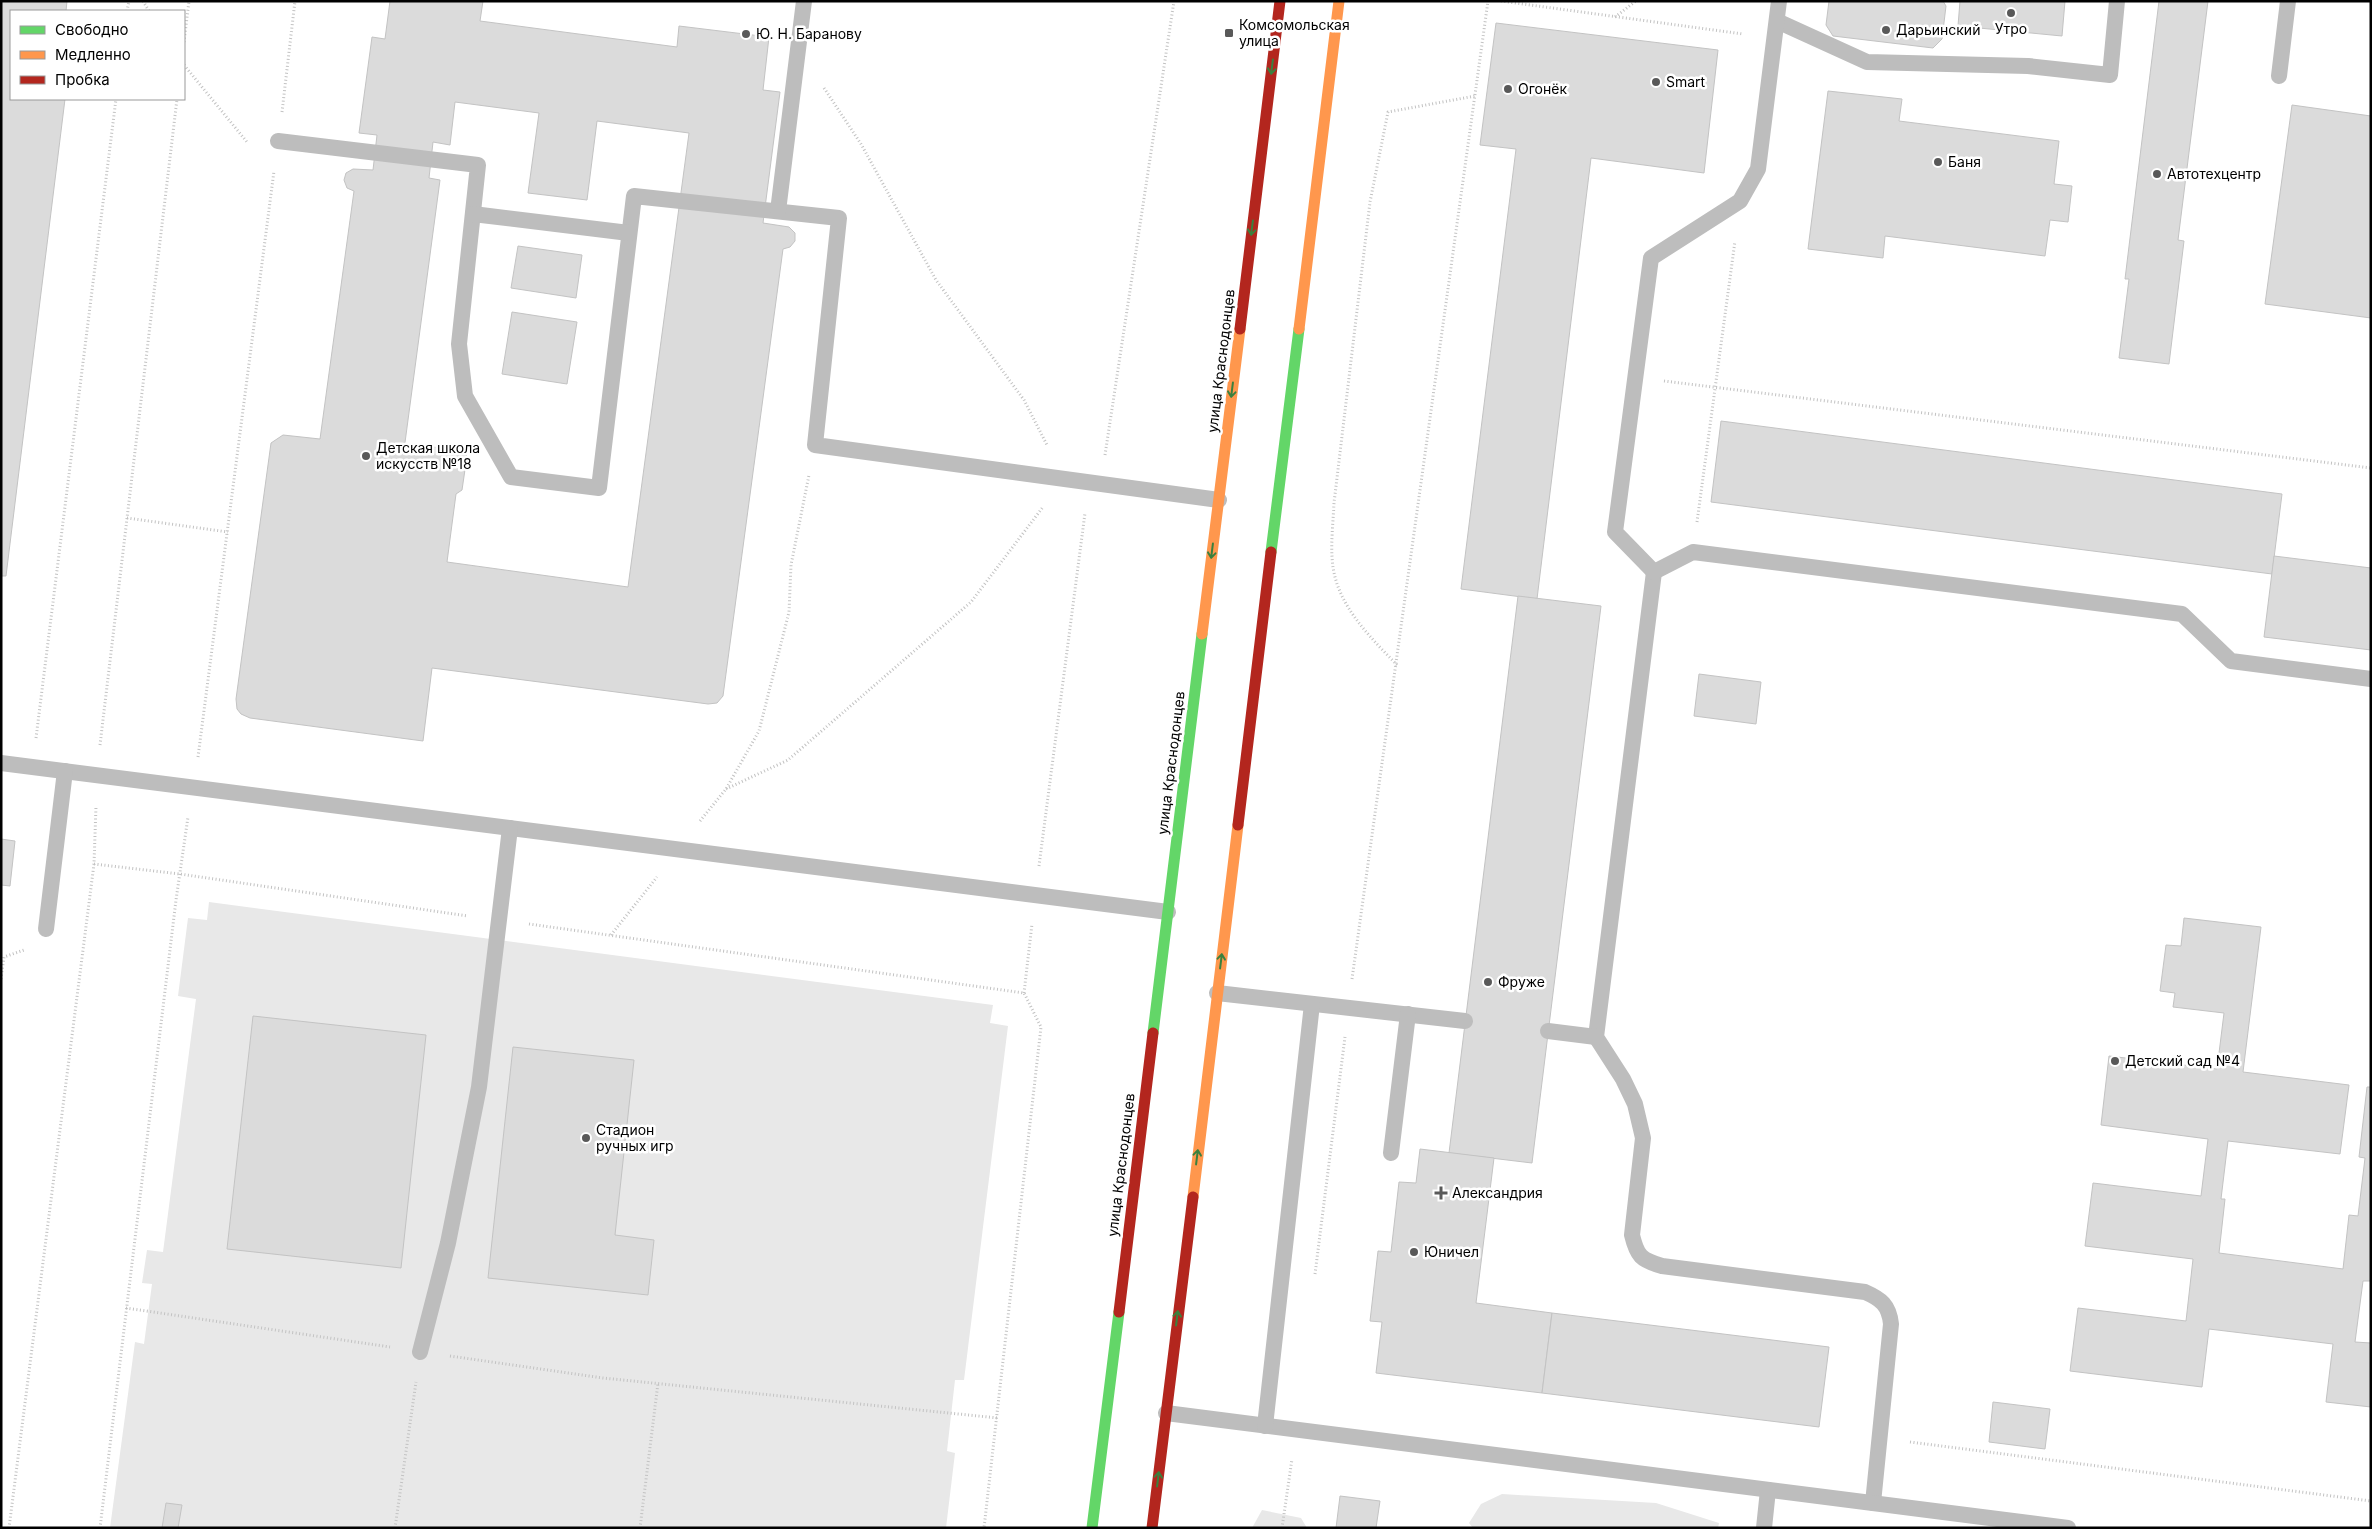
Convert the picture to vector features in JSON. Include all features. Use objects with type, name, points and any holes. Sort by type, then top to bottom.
[{"type":"main road","name":"улица Краснодонцев","points":[[1092,1528],[1280,1]]},
{"type":"main road","points":[[1152,1528],[1339,1]]},
{"type":"lane","points":[[778,211],[804,1]]},
{"type":"lane","points":[[1654,572],[1615,532],[1651,258],[1740,201],[1758,169],[1779,1]]},
{"type":"lane","points":[[1777,21],[1866,62],[2028,66],[2110,76],[2117,1]]},
{"type":"lane","points":[[2278,76],[2288,1]]},
{"type":"lane","points":[[278,141],[478,165],[459,344],[465,396],[511,477],[599,488],[634,196],[839,218],[815,445],[1218,500]]},
{"type":"lane","points":[[473,214],[629,233]]},
{"type":"lane","points":[[1654,572],[1693,552],[2182,614],[2231,661],[2371,679]]},
{"type":"lane","points":[[1654,572],[1596,1037],[1624,1080],[1635,1104],[1643,1138],[1632,1235],[1636,1249],[1645,1261],[1662,1266],[1865,1292],[1886,1304],[1890,1312],[1891,1324],[1873,1503]]},
{"type":"lane","points":[[1,763],[1168,912]]},
{"type":"lane","points":[[46,929],[65,771]]},
{"type":"lane","points":[[420,1352],[448,1243],[479,1087],[510,828]]},
{"type":"lane","points":[[1217,993],[1465,1021]]},
{"type":"lane","points":[[1265,1426],[1312,1004]]},
{"type":"lane","points":[[1391,1153],[1408,1014]]},
{"type":"lane","points":[[1548,1031],[1596,1037]]},
{"type":"lane","points":[[1166,1413],[2068,1528]]},
{"type":"lane","points":[[1764,1528],[1768,1490]]},
{"type":"path","points":[[185,34],[189,1]]},
{"type":"path","points":[[984,1528],[1042,1026],[1024,993],[1082,519],[1106,453],[1174,1]]},
{"type":"path","points":[[1315,1275],[1348,1007],[1488,1]]},
{"type":"path","points":[[1501,1],[1775,38]]},
{"type":"path","points":[[1616,17],[1636,1]]},
{"type":"path","points":[[185,67],[250,145]]},
{"type":"path","points":[[1397,665],[1368,635],[1350,610],[1335,578],[1332,552],[1334,503],[1370,202],[1388,112],[1475,96]]},
{"type":"path","points":[[32,767],[116,100]]},
{"type":"path","points":[[8,1528],[94,864],[96,775],[177,100]]},
{"type":"path","points":[[267,167],[273,174]]},
{"type":"path","points":[[1693,552],[1740,201]]},
{"type":"path","points":[[1636,378],[2371,468]]},
{"type":"path","points":[[611,935],[726,789],[759,731],[789,612],[791,565],[815,445]]},
{"type":"path","points":[[127,518],[228,532]]},
{"type":"path","points":[[94,864],[180,874],[1024,993]]},
{"type":"path","points":[[126,1308],[420,1352],[658,1383],[998,1418]]},
{"type":"path","points":[[395,1528],[420,1352]]},
{"type":"path","points":[[640,1528],[658,1383]]},
{"type":"path","points":[[1282,1528],[1296,1430]]},
{"type":"path","points":[[1880,1438],[2371,1500]]},
{"type":"shaded area","name":"Стадион ручных игр","points":[[209,902],[993,1005],[990,1023],[1008,1026],[964,1380],[955,1380],[947,1451],[955,1453],[946,1528],[110,1528],[135,1342],[144,1344],[152,1284],[142,1283],[147,1250],[163,1252],[196,999],[178,996],[188,918],[207,920]]},
{"type":"shaded area","points":[[1502,1494],[1656,1503],[1719,1523],[1718,1528],[1473,1528],[1469,1523],[1481,1504]]},
{"type":"shaded area","points":[[1262,1510],[1301,1518],[1307,1528],[1252,1528]]},
{"type":"building","points":[[1,1],[67,1],[66,10],[10,10],[10,100],[65,100],[6,576],[1,576]]},
{"type":"building","points":[[390,1],[483,1],[480,21],[677,47],[679,26],[769,37],[763,90],[780,92],[763,223],[789,227],[795,233],[795,241],[790,247],[783,249],[723,696],[717,703],[708,704],[432,668],[423,741],[250,718],[241,714],[237,709],[236,699],[271,443],[283,435],[320,439],[354,191],[347,188],[344,180],[346,173],[353,169],[373,170],[377,135],[359,133],[372,37],[385,39]],"holes":[[[455,102],[539,113],[528,193],[587,200],[597,121],[689,133],[628,587],[447,562],[456,494],[462,490],[467,456],[462,451],[433,447],[427,449],[425,453],[404,450],[440,180],[429,178],[433,142],[450,145]]]},
{"type":"building","name":"Дарьинский","points":[[1829,1],[1943,1],[1946,6],[1942,39],[1933,48],[1833,36],[1826,25]]},
{"type":"building","name":"Утро","points":[[1960,1],[2065,1],[2062,36],[1958,26]]},
{"type":"building","points":[[2159,1],[2208,1],[2178,240],[2184,241],[2169,364],[2119,358],[2129,279],[2125,279]]},
{"type":"building","points":[[1496,23],[1718,50],[1704,173],[1591,158],[1537,599],[1461,589],[1516,149],[1480,145]]},
{"type":"building","name":"Баня","points":[[1828,91],[1902,99],[1899,121],[2059,141],[2054,184],[2072,186],[2068,222],[2050,220],[2045,256],[1885,236],[1883,258],[1808,249]]},
{"type":"building","points":[[2292,105],[2371,116],[2371,318],[2265,304]]},
{"type":"building","points":[[518,246],[582,255],[576,298],[511,288]]},
{"type":"building","points":[[512,312],[577,322],[567,384],[502,374]]},
{"type":"building","points":[[1721,421],[2282,494],[2272,574],[1711,502]]},
{"type":"building","points":[[2274,556],[2371,568],[2371,650],[2264,637]]},
{"type":"building","points":[[1518,596],[1601,606],[1532,1163],[1449,1153]]},
{"type":"building","points":[[1699,674],[1761,682],[1756,724],[1694,716]]},
{"type":"building","points":[[1,839],[15,841],[10,886],[1,885]]},
{"type":"building","points":[[2184,918],[2261,927],[2243,1072],[2349,1085],[2340,1154],[2228,1141],[2221,1199],[2225,1199],[2219,1253],[2343,1269],[2349,1215],[2358,1216],[2365,1158],[2359,1157],[2367,1087],[2371,1087],[2371,1281],[2363,1281],[2355,1342],[2371,1343],[2371,1407],[2326,1402],[2333,1344],[2209,1329],[2202,1387],[2070,1371],[2078,1308],[2186,1321],[2193,1259],[2085,1246],[2093,1183],[2201,1196],[2208,1139],[2101,1125],[2109,1056],[2217,1069],[2224,1013],[2173,1007],[2175,993],[2160,991],[2166,945],[2181,946]]},
{"type":"building","points":[[253,1016],[426,1035],[401,1268],[227,1249]]},
{"type":"building","points":[[513,1047],[634,1060],[615,1235],[654,1240],[648,1295],[488,1278]]},
{"type":"building","points":[[1420,1149],[1494,1158],[1476,1303],[1552,1313],[1542,1393],[1376,1373],[1382,1322],[1370,1321],[1378,1251],[1391,1252],[1399,1182],[1416,1183]]},
{"type":"building","points":[[1552,1313],[1829,1347],[1819,1427],[1542,1393]]},
{"type":"building","points":[[1993,1402],[2050,1409],[2045,1449],[1989,1442]]},
{"type":"building","points":[[1340,1496],[1380,1501],[1376,1528],[1336,1528]]},
{"type":"building","points":[[166,1503],[182,1505],[178,1528],[162,1528]]},
{"type":"traffic: fast","points":[[1271,552],[1299,329]]},
{"type":"traffic: fast","points":[[1153,1033],[1202,634]]},
{"type":"traffic: fast","points":[[1092,1528],[1119,1312]]},
{"type":"traffic: slow","points":[[1299,329],[1339,1]]},
{"type":"traffic: slow","points":[[1202,634],[1240,329]]},
{"type":"traffic: slow","points":[[1193,1197],[1238,825]]},
{"type":"traffic: jam","points":[[1240,329],[1280,1]]},
{"type":"traffic: jam","points":[[1238,825],[1271,552]]},
{"type":"traffic: jam","points":[[1119,1312],[1153,1033]]},
{"type":"traffic: jam","points":[[1152,1528],[1193,1197]]},
{"type":"place","name":"Утро","points":[[2011,13]]},
{"type":"place","name":"Дарьинский","points":[[1886,30]]},
{"type":"place","name":"Комсомольская улица","points":[[1229,33]]},
{"type":"place","name":"Ю. Н. Баранову","points":[[746,34]]},
{"type":"place","name":"Smart","points":[[1656,82]]},
{"type":"place","name":"Огонёк","points":[[1508,89]]},
{"type":"place","name":"Баня","points":[[1938,162]]},
{"type":"place","name":"Автотехцентр","points":[[2157,174]]},
{"type":"place","name":"Детская школа искусств №18","points":[[366,456]]},
{"type":"place","name":"Фруже","points":[[1488,982]]},
{"type":"place","name":"Детский сад №4","points":[[2115,1061]]},
{"type":"place","name":"Стадион ручных игр","points":[[586,1138]]},
{"type":"place","name":"Александрия","points":[[1441,1193]]},
{"type":"place","name":"Юничел","points":[[1414,1252]]}]
